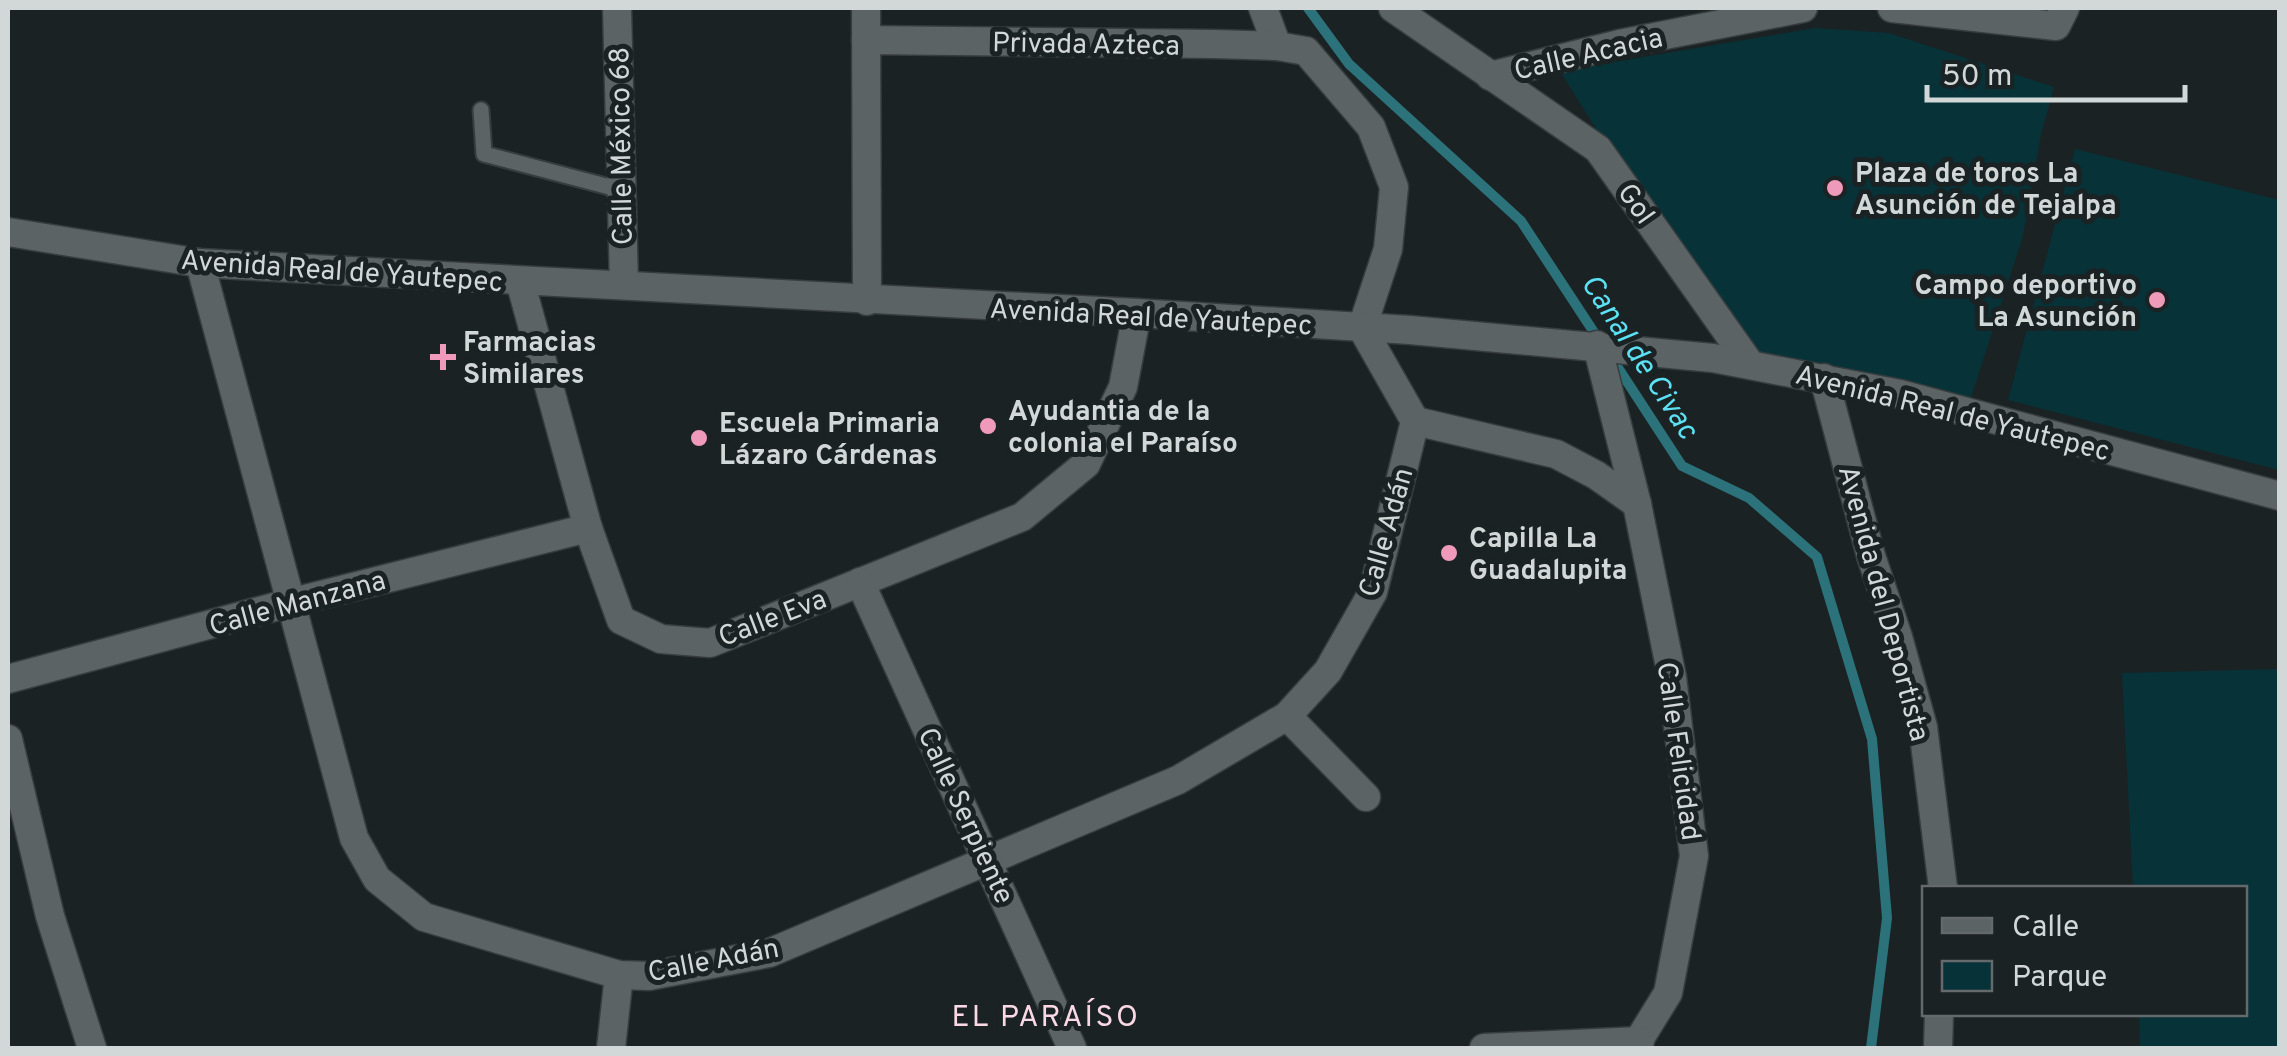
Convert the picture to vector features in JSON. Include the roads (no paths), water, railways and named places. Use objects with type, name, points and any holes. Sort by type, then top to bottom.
[{"type":"street","name":"Calle México 68","points":[[617,8],[624,285]]},
{"type":"street","points":[[866,8],[867,301]]},
{"type":"street","points":[[1263,8],[1276,46]]},
{"type":"street","name":"Gol","points":[[1393,8],[1598,149],[1750,364]]},
{"type":"street","name":"Calle Acacia","points":[[1490,76],[1618,44],[1802,8]]},
{"type":"street","points":[[1892,8],[2056,26],[2064,8]]},
{"type":"street","name":"Privada Azteca","points":[[866,40],[1276,46],[1306,51],[1371,127],[1394,187],[1388,249],[1362,328]]},
{"type":"street","name":"Avenida Real de Yautepec","points":[[8,232],[200,263],[1137,313],[1600,346],[1712,358],[1900,394],[2280,496]]},
{"type":"street","name":"Calle Adán","points":[[200,263],[354,838],[377,879],[424,917],[619,975],[648,976],[769,953],[1178,780],[1287,716],[1328,671],[1374,592],[1415,421]]},
{"type":"street","name":"Calle Eva","points":[[520,282],[588,528],[621,620],[661,639],[710,642],[1022,517],[1086,464],[1122,388],[1137,313]]},
{"type":"street","points":[[1362,328],[1415,421],[1556,454],[1596,475],[1637,504]]},
{"type":"street","name":"Calle Felicidad","points":[[1600,346],[1672,677],[1694,856],[1668,993],[1637,1045]]},
{"type":"street","name":"Avenida del Deportista","points":[[1824,378],[1923,728],[1943,886]]},
{"type":"street","name":"Calle Manzana","points":[[8,679],[588,528]]},
{"type":"street","name":"Calle Serpiente","points":[[860,582],[1072,1048]]},
{"type":"street","points":[[1287,716],[1366,797]]},
{"type":"street","points":[[8,738],[50,916],[92,1048]]},
{"type":"street","points":[[611,1048],[619,975]]},
{"type":"street","points":[[1938,1048],[1940,1016]]},
{"type":"street","points":[[1044,1048],[1060,1020]]},
{"type":"street","points":[[1484,1048],[1637,1045]]},
{"type":"lane","points":[[481,110],[484,154],[621,190]]},
{"type":"waterway","name":"Canal de Civac","points":[[1308,8],[1349,64],[1521,221],[1601,343]]},
{"type":"waterway","name":"Canal de Civac","points":[[1611,357],[1682,466],[1749,498],[1817,557],[1872,739],[1887,918],[1871,1048]]},
{"type":"place","name":"Plaza de toros La Asunción de Tejalpa","points":[[1835,188]]},
{"type":"place","name":"Campo deportivo La Asunción","points":[[2157,300]]},
{"type":"place","name":"Farmacias Similares","points":[[443,357]]},
{"type":"place","name":"Ayudantia de la colonia el Paraíso","points":[[988,426]]},
{"type":"place","name":"Escuela Primaria Lázaro Cárdenas","points":[[699,438]]},
{"type":"place","name":"Capilla La Guadalupita","points":[[1449,553]]},
{"type":"district","name":"EL PARAÍSO","points":[[1046,1016]]}]
